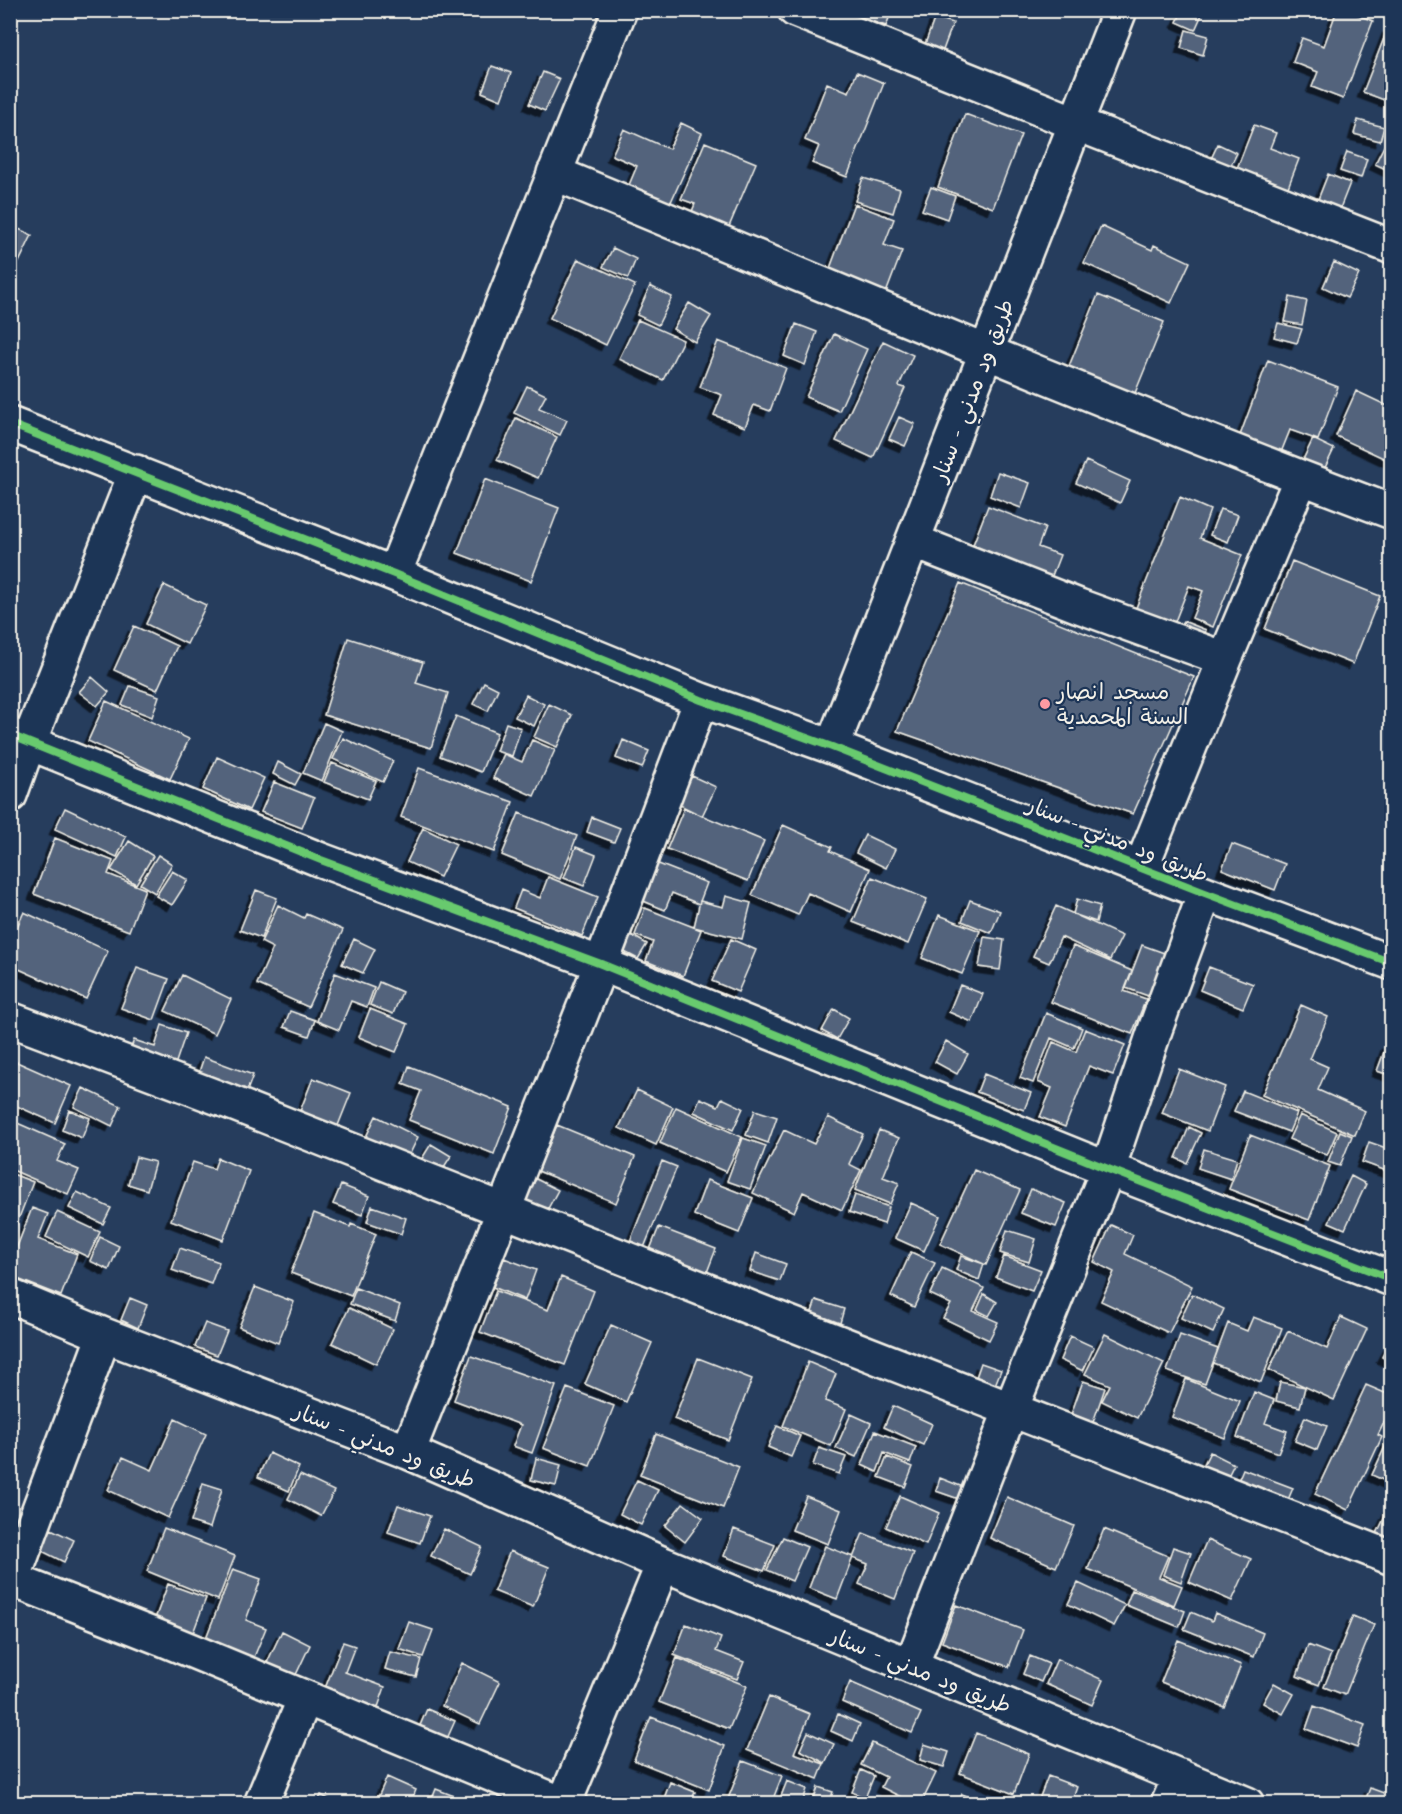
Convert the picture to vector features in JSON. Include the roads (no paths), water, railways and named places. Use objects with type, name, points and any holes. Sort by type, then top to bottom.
[{"type":"street","points":[[393,574],[620,10]]},
{"type":"street","points":[[795,10],[1392,247]]},
{"type":"street","name":"طريق ود مدني - سنار","points":[[1120,10],[832,747],[1205,893],[1392,963]]},
{"type":"street","points":[[554,173],[987,352],[1301,478],[1392,512]]},
{"type":"street","points":[[10,424],[393,574],[701,700],[832,747]]},
{"type":"street","points":[[10,795],[20,738],[136,472]]},
{"type":"street","points":[[1142,867],[1225,659],[1301,478]]},
{"type":"street","points":[[913,541],[1079,606],[1225,659]]},
{"type":"street","points":[[408,1452],[601,964],[701,700]]},
{"type":"street","points":[[20,738],[321,860],[601,964],[1108,1169],[1392,1279]]},
{"type":"street","points":[[911,1666],[1108,1169],[1205,893]]},
{"type":"street","points":[[10,1019],[232,1103],[1392,1558]]},
{"type":"street","name":"طريق ود مدني - سنار","points":[[10,1296],[104,1335],[408,1452],[663,1564],[911,1666],[1174,1790],[1247,1803]]},
{"type":"street","points":[[104,1335],[12,1583],[163,1639],[564,1803],[663,1564]]},
{"type":"street","points":[[261,1803],[305,1698]]},
{"type":"place","name":"مسجد انصار السنة المحمدية","points":[[1045,704]]}]
